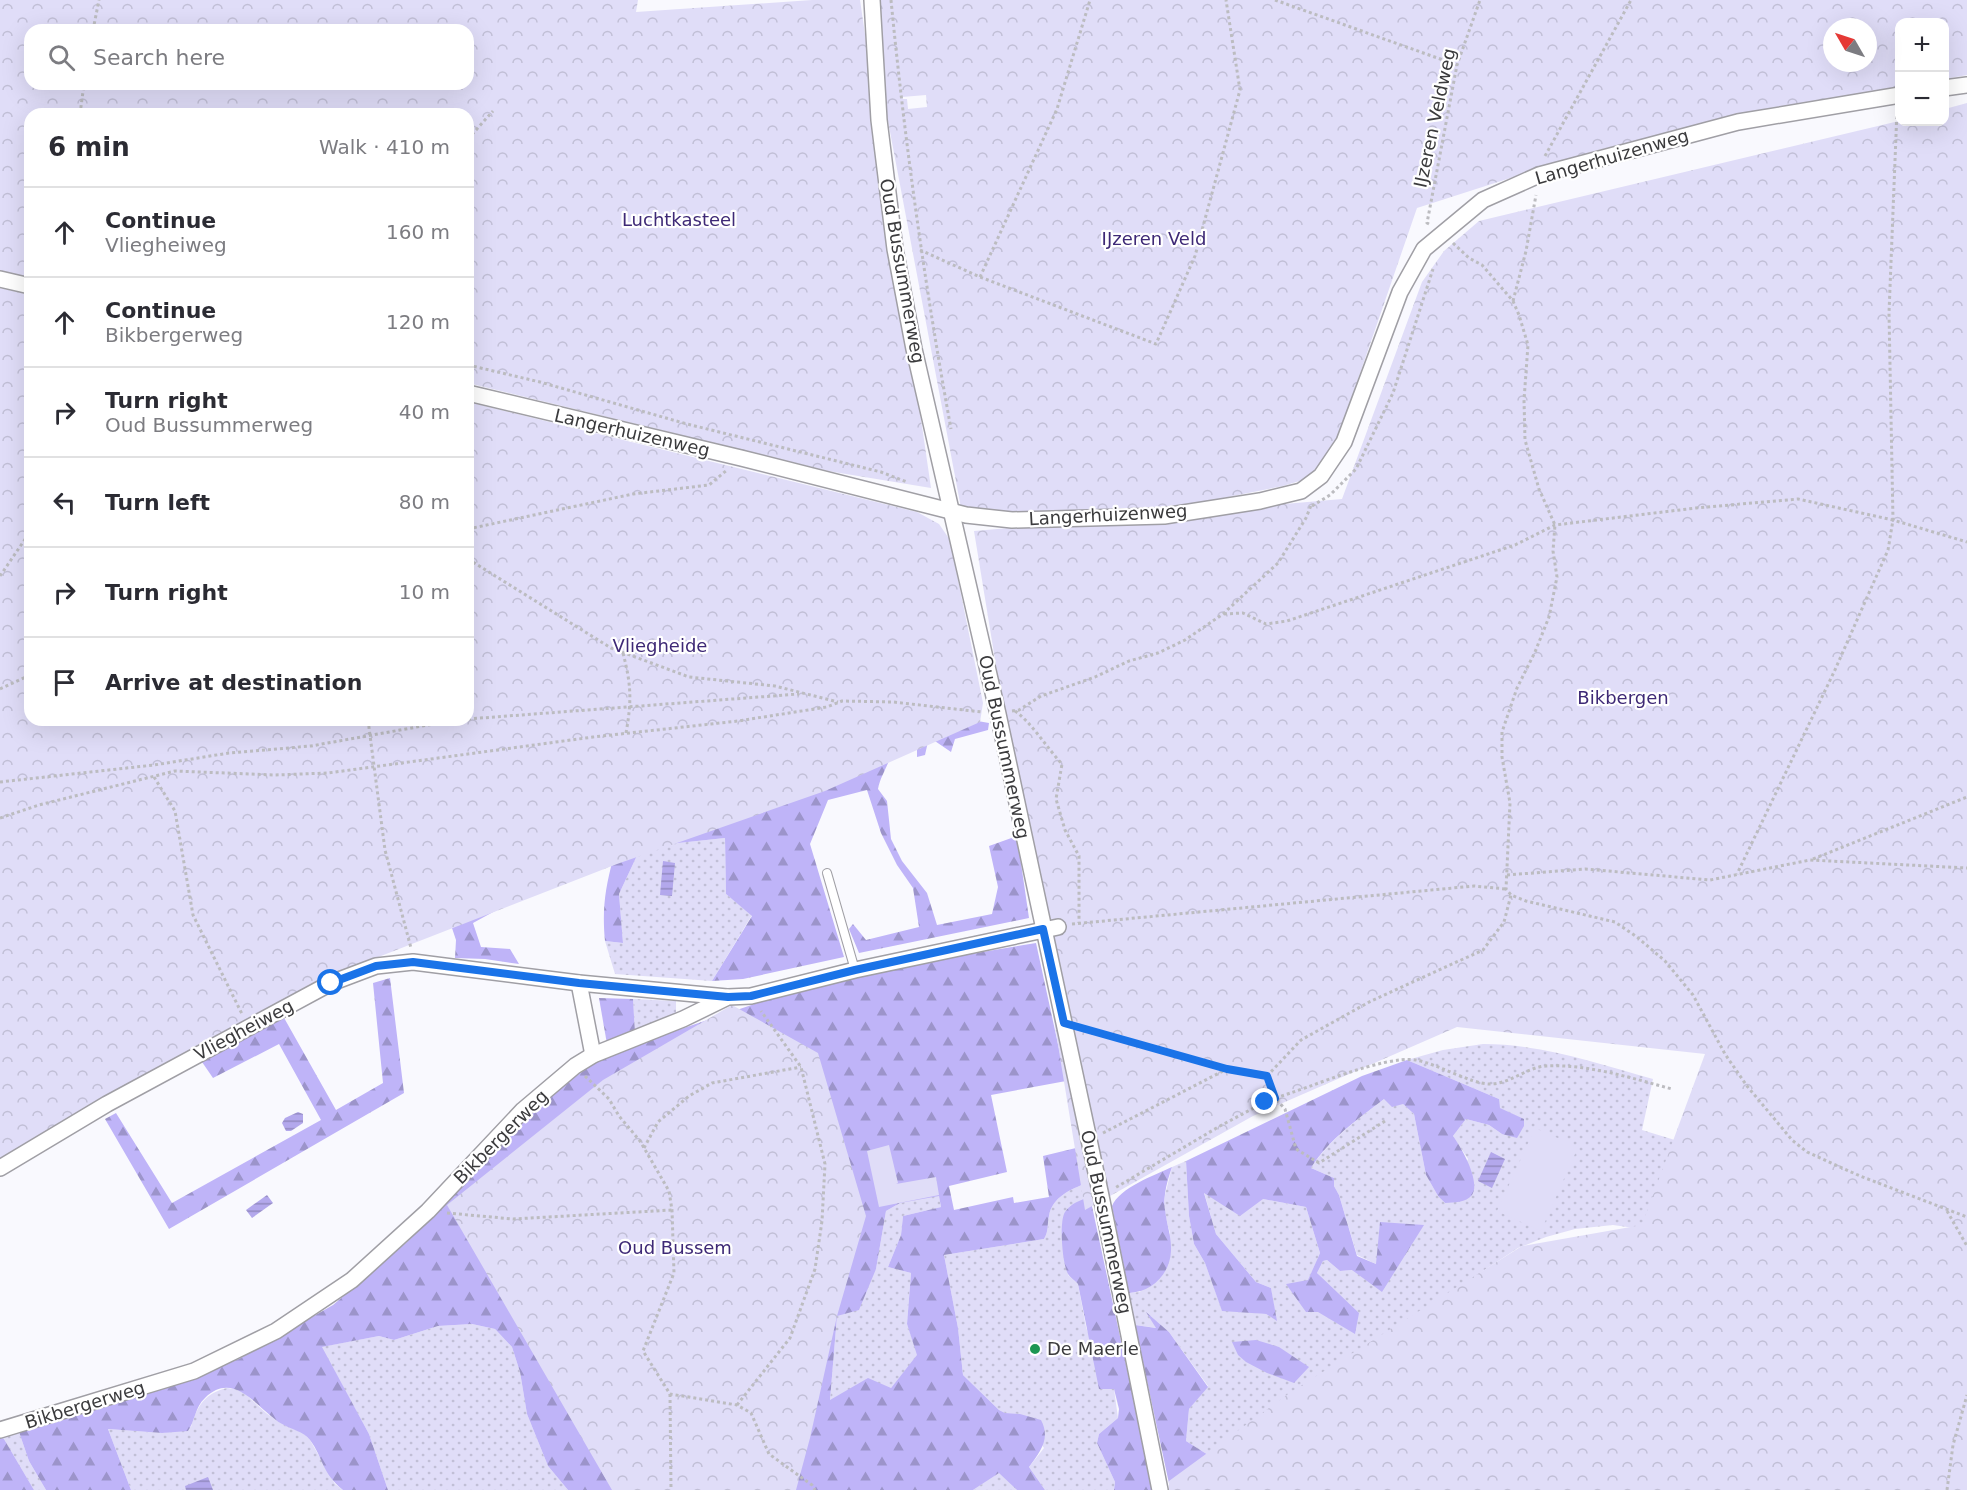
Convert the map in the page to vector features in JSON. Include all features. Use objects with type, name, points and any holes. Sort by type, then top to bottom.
[{"type":"street","name":"Oud Bussummerweg","points":[[872,0],[879,120],[895,249],[914,348],[1050,928],[1064,1023],[1160,1490]]},
{"type":"street","points":[[1949,87],[1967,85]]},
{"type":"street","name":"Langerhuizenweg","points":[[474,394],[741,458],[966,515],[1012,520],[1164,516],[1260,501],[1301,491],[1321,476],[1344,442],[1400,292],[1424,249],[1483,200],[1539,175],[1737,122],[1895,96]]},
{"type":"street","points":[[0,279],[24,285]]},
{"type":"street","name":"Bikbergerweg","points":[[0,1430],[194,1371],[276,1331],[352,1280],[428,1211],[524,1110],[575,1066],[592,1055],[683,1019],[728,997],[751,996],[855,970],[1050,928]]},
{"type":"street","name":"Vliegheiweg","points":[[0,1168],[107,1104],[249,1027],[331,983],[376,966],[413,962],[579,983],[728,997]]},
{"type":"street","points":[[579,983],[592,1055]]},
{"type":"lane","points":[[827,873],[855,970]]},
{"type":"path","points":[[94,24],[99,0]]},
{"type":"path","points":[[891,0],[920,249],[951,434]]},
{"type":"path","points":[[981,277],[1058,109],[1090,0]]},
{"type":"path","points":[[920,249],[981,277],[1156,344],[1195,256],[1240,90],[1226,0]]},
{"type":"path","points":[[1275,0],[1457,65]]},
{"type":"path","name":"IJzeren Veldweg","points":[[1444,233],[1427,223],[1457,65],[1480,0]]},
{"type":"path","points":[[1513,301],[1526,251],[1543,161],[1631,0]]},
{"type":"path","points":[[81,108],[83,90]]},
{"type":"path","points":[[474,132],[493,111]]},
{"type":"path","points":[[1737,874],[1834,672],[1888,550],[1893,520],[1889,313],[1897,126]]},
{"type":"path","points":[[1444,233],[1469,258],[1482,265],[1513,301],[1528,345],[1524,400],[1525,440],[1539,489],[1555,525],[1553,551],[1557,577],[1549,617],[1535,652],[1516,688],[1502,732],[1502,757],[1510,803],[1506,889],[1511,895],[1526,901],[1615,922],[1665,961],[1693,995],[1725,1054],[1747,1086],[1792,1140],[1808,1152],[1860,1176],[1967,1217]]},
{"type":"path","points":[[1311,507],[1330,495],[1356,469],[1393,393],[1434,265]]},
{"type":"path","points":[[474,366],[540,382],[687,424],[881,472],[913,484]]},
{"type":"path","points":[[474,528],[529,514],[633,494],[709,485],[741,458]]},
{"type":"path","points":[[474,563],[611,648],[689,676],[775,686],[838,702],[893,702],[998,714],[1019,710],[1041,696],[1095,677],[1129,661],[1158,653],[1185,640],[1223,614],[1278,563],[1306,518],[1321,476]]},
{"type":"path","points":[[1223,614],[1243,613],[1266,624],[1287,621],[1515,545],[1555,525],[1696,508],[1798,499],[1893,520],[1967,542]]},
{"type":"path","points":[[0,576],[24,541]]},
{"type":"path","points":[[623,653],[630,680],[631,707],[626,732]]},
{"type":"path","points":[[0,689],[24,678]]},
{"type":"path","points":[[474,719],[804,693]]},
{"type":"path","points":[[0,818],[39,805],[175,771],[310,774],[626,732],[738,721],[827,707],[838,702]]},
{"type":"path","points":[[1014,710],[1026,719],[1062,764],[1056,799],[1065,830],[1079,856],[1079,923]]},
{"type":"path","points":[[369,726],[376,766],[385,850],[413,962]]},
{"type":"path","points":[[0,782],[154,765],[230,753],[311,746],[422,726]]},
{"type":"path","points":[[154,777],[175,811],[193,915],[249,1027]]},
{"type":"path","points":[[1507,875],[1576,869],[1710,880],[1809,860],[1967,797]]},
{"type":"path","points":[[1809,860],[1967,868]]},
{"type":"path","points":[[1050,928],[1079,923],[1474,886],[1506,889]]},
{"type":"path","points":[[1267,1076],[1301,1040],[1371,1000],[1483,950],[1504,922],[1511,895]]},
{"type":"path","points":[[737,1405],[790,1338],[815,1269],[822,1221],[825,1164],[801,1067],[751,996]]},
{"type":"path","points":[[1064,1023],[1227,1069],[1267,1076]]},
{"type":"path","points":[[1101,1196],[1265,1102],[1386,1061],[1413,1060],[1435,1064],[1489,1084],[1509,1080],[1544,1066],[1567,1066],[1608,1072],[1672,1089]]},
{"type":"path","points":[[575,1066],[609,1099],[644,1148],[669,1191],[672,1210],[674,1273],[643,1351],[670,1394],[671,1490]]},
{"type":"path","points":[[644,1148],[658,1122],[689,1096],[712,1083],[801,1067]]},
{"type":"path","points":[[1089,1140],[1227,1069]]},
{"type":"path","points":[[1267,1076],[1275,1098],[1285,1109],[1296,1149],[1319,1163],[1385,1121]]},
{"type":"path","points":[[1946,1209],[1967,1246]]},
{"type":"path","points":[[428,1211],[513,1219],[672,1210]]},
{"type":"path","points":[[670,1394],[737,1405],[751,1413],[769,1454],[812,1485],[815,1490]]},
{"type":"path","points":[[1947,1490],[1953,1444],[1967,1395]]},
{"type":"green space","name":"Luchtkasteel","points":[[0,0],[638,0],[636,12],[812,0],[860,0],[931,488],[828,471],[474,384],[474,108],[24,108],[24,277],[0,271]]},
{"type":"green space","name":"IJzeren Veld","points":[[878,0],[1967,0],[1967,75],[1949,78],[1949,18],[1895,18],[1895,88],[1668,133],[1594,151],[1417,208],[1337,440],[1324,460],[1306,479],[1208,501],[1084,517],[1027,520],[961,508],[881,84]],"holes":[[[926,95],[927,107],[908,109],[907,99],[902,97]]]},
{"type":"green space","name":"Bikbergen","points":[[1967,103],[1967,1490],[1169,1490],[1169,1481],[1291,1392],[1522,1246],[1642,1225],[1705,1054],[1457,1027],[1253,1116],[1085,1210],[974,531],[1342,499],[1422,282],[1444,251],[1479,221],[1895,122],[1895,126],[1949,126],[1949,108]]},
{"type":"green space","name":"Vliegheide","points":[[0,288],[24,294],[24,726],[474,726],[474,403],[917,512],[939,524],[950,540],[983,703],[980,722],[825,791],[617,864],[327,977],[138,1078],[0,1160]]},
{"type":"green space","points":[[858,707],[858,718],[892,740],[892,753],[878,789],[887,801],[891,839],[902,861],[927,893],[937,925],[992,914],[998,887],[989,846],[1017,836],[1029,918],[859,953],[849,929],[853,924],[866,940],[919,927],[913,888],[897,865],[881,833],[867,790],[828,800],[810,844],[844,957],[743,979],[712,981],[752,916],[726,894],[725,838],[641,847],[619,894],[623,943],[605,941],[605,900],[613,859],[675,814],[734,800],[757,802],[770,800],[802,768],[814,764],[834,763],[862,741],[845,718],[845,710]]},
{"type":"green space","points":[[938,714],[989,723],[988,730],[955,739],[951,752],[929,737],[925,755],[917,757],[917,744]]},
{"type":"green space","points":[[725,838],[726,894],[752,915],[712,981],[615,974],[605,941],[623,943],[619,894],[641,847]]},
{"type":"green space","points":[[504,906],[473,923],[481,947],[510,949],[519,964],[485,959],[455,958],[456,940],[448,916]]},
{"type":"green space","points":[[1036,943],[1066,1081],[991,1095],[1007,1172],[949,1186],[954,1210],[1013,1197],[1014,1203],[1049,1197],[1043,1156],[1080,1147],[1087,1183],[1069,1191],[1054,1204],[1044,1239],[944,1255],[958,1328],[963,1375],[999,1410],[1041,1420],[1045,1433],[1043,1445],[1029,1467],[1045,1490],[1017,1490],[999,1473],[973,1490],[568,1490],[548,1466],[527,1414],[520,1372],[512,1347],[495,1329],[472,1324],[438,1326],[394,1340],[379,1336],[322,1347],[369,1434],[388,1490],[343,1490],[331,1477],[307,1437],[273,1418],[246,1395],[226,1388],[216,1390],[205,1398],[188,1431],[162,1433],[108,1429],[131,1490],[46,1490],[29,1461],[19,1432],[150,1391],[239,1359],[333,1305],[407,1242],[503,1140],[554,1091],[601,1059],[778,996],[899,966]],"holes":[[[939,1196],[941,1207],[903,1216],[901,1235],[888,1267],[911,1273],[907,1324],[917,1355],[891,1388],[868,1378],[830,1400],[837,1316],[859,1310],[876,1269],[886,1211],[900,1203]]]},
{"type":"green space","points":[[390,978],[404,1093],[169,1229],[105,1119],[116,1113],[172,1203],[321,1120],[279,1044],[213,1078],[202,1062],[258,1028],[283,1016],[336,1110],[383,1083],[373,983]]},
{"type":"green space","points":[[599,998],[633,999],[635,1032],[607,1044]]},
{"type":"green space","points":[[633,999],[676,1001],[676,1014],[635,1032]]},
{"type":"green space","name":"Oud Bussem","points":[[732,1005],[818,1053],[866,1216],[837,1316],[796,1490],[612,1490],[447,1205],[603,1080]]},
{"type":"green space","points":[[1483,1044],[1548,1051],[1653,1079],[1642,1130],[1760,1166],[1649,1230],[1613,1225],[1575,1229],[1518,1248],[1445,1296],[1213,1458],[1186,1441],[1189,1409],[1208,1386],[1169,1332],[1148,1314],[1157,1328],[1135,1325],[1129,1293],[1140,1292],[1170,1233],[1165,1214],[1165,1195],[1172,1167],[1186,1161],[1189,1216],[1194,1244],[1205,1263],[1222,1310],[1266,1314],[1276,1320],[1271,1288],[1256,1282],[1216,1234],[1204,1192],[1306,1207],[1320,1253],[1308,1281],[1286,1284],[1324,1281],[1317,1273],[1323,1261],[1327,1260],[1340,1271],[1376,1264],[1357,1255],[1339,1195],[1334,1186],[1334,1178],[1311,1168],[1335,1139],[1384,1099],[1403,1104],[1414,1114],[1426,1175],[1438,1196],[1445,1203],[1468,1159],[1453,1136],[1466,1119],[1489,1125],[1502,1134],[1523,1119],[1499,1108],[1499,1099],[1407,1060],[1443,1050]]},
{"type":"green space","points":[[1407,1060],[1499,1099],[1500,1108],[1524,1119],[1524,1126],[1517,1138],[1502,1134],[1489,1125],[1466,1119],[1453,1136],[1469,1164],[1474,1189],[1472,1195],[1463,1201],[1445,1203],[1438,1196],[1426,1175],[1414,1114],[1403,1104],[1392,1107],[1384,1099],[1344,1130],[1326,1148],[1311,1168],[1334,1178],[1334,1186],[1339,1195],[1357,1256],[1376,1264],[1380,1222],[1424,1225],[1382,1292],[1352,1270],[1340,1271],[1327,1260],[1323,1261],[1317,1273],[1359,1313],[1355,1334],[1318,1312],[1306,1312],[1286,1284],[1308,1280],[1320,1253],[1306,1207],[1263,1199],[1240,1216],[1204,1193],[1216,1234],[1256,1282],[1271,1288],[1277,1321],[1266,1314],[1222,1311],[1205,1263],[1194,1244],[1189,1216],[1186,1161],[1362,1076]]},
{"type":"green space","points":[[1535,1128],[1578,1147],[1541,1231],[1497,1211]]},
{"type":"green space","points":[[889,1145],[898,1183],[896,1184],[936,1177],[939,1195],[879,1207],[867,1151]]},
{"type":"green space","points":[[1172,1167],[1164,1201],[1171,1244],[1170,1259],[1163,1274],[1152,1285],[1129,1293],[1112,1206],[1122,1193]]},
{"type":"green space","points":[[1087,1183],[1090,1197],[1070,1206],[1062,1224],[1068,1275],[1078,1284],[1086,1327],[1114,1389],[1118,1418],[1099,1434],[1097,1443],[1115,1482],[1114,1490],[1045,1490],[1029,1467],[1044,1448],[1020,1414],[1005,1413],[999,1410],[963,1375],[958,1328],[944,1255],[1044,1239],[1054,1204],[1069,1191]]},
{"type":"green space","points":[[939,1195],[941,1207],[903,1216],[901,1235],[888,1267],[911,1273],[907,1324],[918,1355],[891,1388],[830,1400],[837,1316],[876,1269],[886,1211],[900,1203]]},
{"type":"green space","points":[[1090,1197],[1153,1490],[1114,1490],[1115,1482],[1097,1443],[1099,1434],[1118,1418],[1119,1409],[1114,1389],[1099,1389],[1078,1284],[1066,1269],[1062,1242],[1065,1212],[1073,1204]]},
{"type":"green space","points":[[1146,1312],[1169,1332],[1208,1387],[1189,1409],[1186,1441],[1213,1458],[1170,1488],[1135,1325],[1156,1328]]},
{"type":"green space","points":[[472,1324],[495,1329],[512,1347],[520,1372],[527,1414],[548,1466],[568,1490],[388,1490],[369,1434],[321,1347],[379,1336],[394,1340],[438,1326]]},
{"type":"green space","points":[[1256,1340],[1279,1347],[1309,1367],[1294,1383],[1267,1373],[1238,1355],[1232,1342]]},
{"type":"green space","points":[[227,1388],[241,1390],[266,1413],[282,1424],[303,1433],[310,1440],[335,1484],[343,1490],[131,1490],[108,1429],[162,1433],[191,1427],[203,1402],[213,1393]]},
{"type":"green space","points":[[22,1429],[19,1432],[29,1461],[46,1490],[34,1490],[4,1439],[0,1437]]},
{"type":"green space","points":[[0,1437],[4,1439],[34,1490],[0,1490]]},
{"type":"green space","points":[[1000,1472],[1017,1490],[973,1490]]},
{"type":"shaded area","points":[[663,861],[675,863],[672,896],[660,895]]},
{"type":"shaded area","points":[[298,1112],[303,1114],[303,1123],[291,1131],[286,1131],[282,1123],[285,1118]]},
{"type":"shaded area","points":[[1491,1152],[1505,1159],[1492,1188],[1478,1181]]},
{"type":"shaded area","points":[[267,1195],[273,1203],[252,1218],[246,1210]]},
{"type":"shaded area","points":[[208,1477],[213,1490],[186,1490],[185,1486]]},
{"type":"place","name":"De Maerle","points":[[1035,1349]]},
{"type":"route","points":[[331,983],[376,966],[413,962],[579,983],[728,997],[751,996],[855,970],[1043,929],[1064,1023],[1227,1069],[1267,1076],[1275,1098],[1265,1102]]}]
